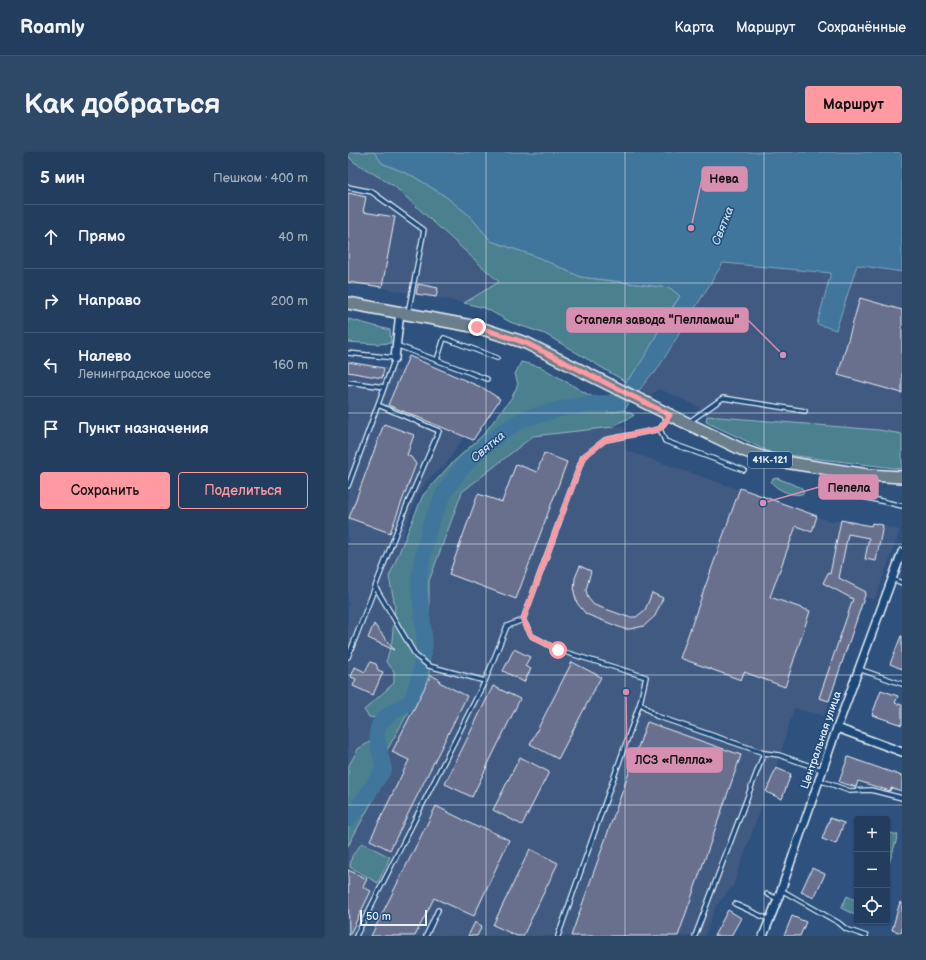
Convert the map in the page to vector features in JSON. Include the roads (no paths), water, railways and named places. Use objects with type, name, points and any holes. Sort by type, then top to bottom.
[{"type":"main road","name":"41К-121","points":[[348,303],[477,327],[526,343],[687,424],[745,451],[771,460],[868,475],[899,478]]},
{"type":"street","points":[[395,358],[396,345],[404,313]]},
{"type":"street","name":"Центральная улица","points":[[763,936],[778,899],[837,728],[902,552]]},
{"type":"street","points":[[837,728],[902,752]]},
{"type":"lane","points":[[348,187],[372,192],[424,230],[404,313]]},
{"type":"lane","points":[[437,360],[444,338],[497,358]]},
{"type":"lane","points":[[396,345],[487,379]]},
{"type":"lane","points":[[348,353],[395,358],[348,486]]},
{"type":"lane","points":[[348,382],[384,387]]},
{"type":"lane","points":[[687,424],[723,398],[805,411]]},
{"type":"lane","points":[[348,657],[376,588],[406,507],[439,431],[378,404]]},
{"type":"lane","points":[[356,936],[485,681],[507,626],[523,620],[583,457],[605,440],[660,429],[670,415]]},
{"type":"lane","points":[[660,429],[665,441],[744,470]]},
{"type":"lane","points":[[822,487],[902,506]]},
{"type":"lane","points":[[892,579],[902,583]]},
{"type":"lane","points":[[376,588],[416,656],[430,666],[485,681]]},
{"type":"lane","points":[[523,620],[532,636],[558,650],[646,677],[640,703],[558,936]]},
{"type":"lane","points":[[859,669],[902,684]]},
{"type":"lane","points":[[640,703],[656,716],[764,753],[779,754],[822,770]]},
{"type":"lane","points":[[695,936],[764,753]]},
{"type":"lane","points":[[819,780],[850,791],[872,790],[902,798]]},
{"type":"lane","points":[[781,890],[839,923],[846,929],[866,936]]},
{"type":"lane","points":[[767,894],[778,899]]},
{"type":"lane","points":[[735,904],[770,921]]},
{"type":"lane","points":[[426,936],[438,910]]},
{"type":"water","points":[[374,152],[902,152],[902,272],[857,265],[836,330],[817,324],[831,273],[723,263],[655,373],[651,375],[624,410],[608,413],[606,402],[623,386],[637,369],[680,296],[670,288],[581,277],[535,256],[491,241],[469,215],[445,196],[413,176],[382,163]]},
{"type":"waterway","name":"Святка","points":[[348,819],[358,808],[384,769],[377,735],[381,721],[397,709],[411,702],[420,674],[425,644],[419,584],[421,565],[430,525],[445,491],[461,469],[476,454],[502,432],[523,419],[564,408],[589,404],[610,403],[625,395]]},
{"type":"place","name":"Нева","points":[[691,228]]},
{"type":"place","name":"Стапеля завода \"Пелламаш\"","points":[[783,355]]},
{"type":"place","name":"Пепела","points":[[763,503]]},
{"type":"place","name":"ЛСЗ «Пелла»","points":[[626,692]]}]
